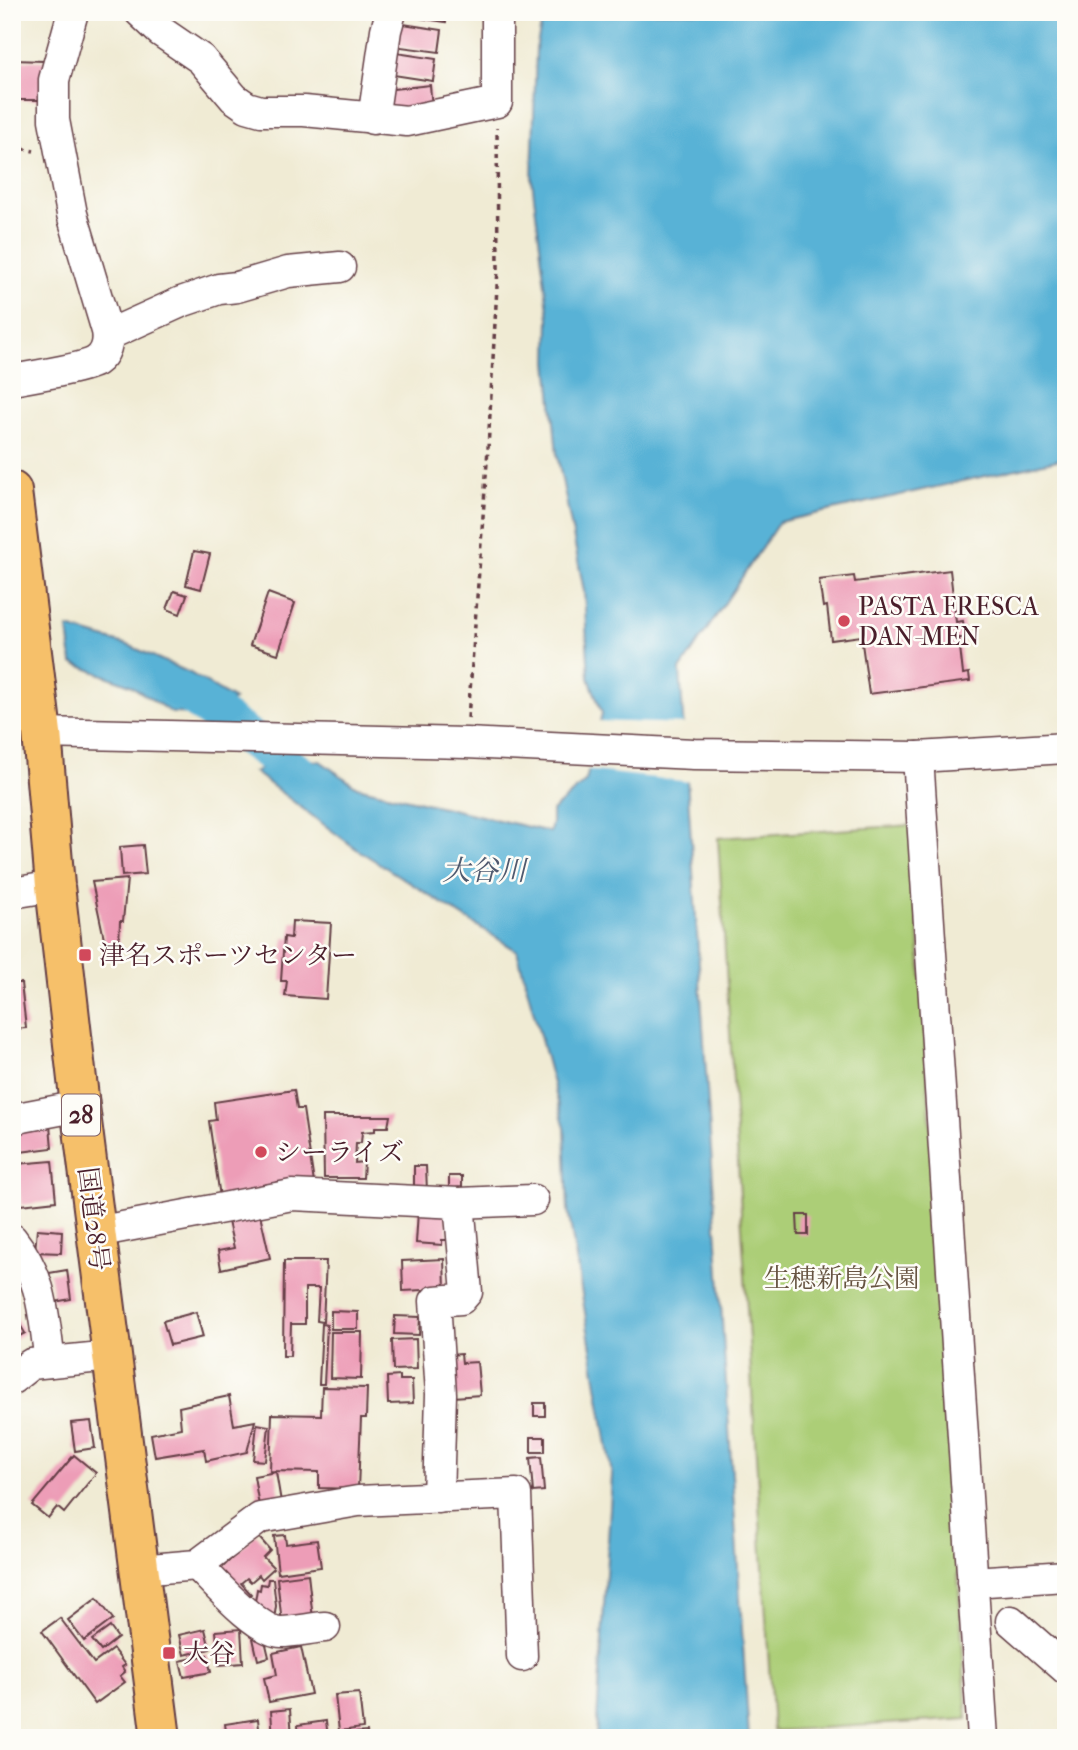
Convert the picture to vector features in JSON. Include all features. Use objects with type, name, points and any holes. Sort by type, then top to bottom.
[{"type":"highway","name":"国道28号","points":[[12,491],[42,733],[55,886],[80,1106],[161,1738]]},
{"type":"street","points":[[12,380],[93,363],[104,353],[108,335],[86,253],[72,214],[54,120],[54,80],[71,22],[97,12]]},
{"type":"street","points":[[140,12],[160,31],[201,59],[234,98],[247,107],[261,111],[304,111],[407,121],[497,102],[497,12]]},
{"type":"street","points":[[373,119],[391,12]]},
{"type":"street","points":[[108,335],[181,302],[219,289],[237,287],[288,272],[340,267]]},
{"type":"street","points":[[42,733],[474,743],[694,754],[918,757],[1066,748]]},
{"type":"street","points":[[918,757],[983,1738]]},
{"type":"street","points":[[12,894],[55,886]]},
{"type":"street","points":[[12,1119],[80,1106]]},
{"type":"street","points":[[96,1232],[292,1195],[459,1203],[533,1200]]},
{"type":"street","points":[[438,1498],[441,1394],[435,1301],[461,1299],[467,1292],[459,1203]]},
{"type":"street","points":[[12,1239],[28,1260],[38,1284],[50,1362]]},
{"type":"street","points":[[12,1379],[31,1364],[111,1356]]},
{"type":"street","points":[[139,1570],[197,1565],[260,1518],[358,1501],[516,1494],[522,1656]]},
{"type":"street","points":[[197,1565],[242,1610],[271,1629],[279,1632],[325,1627]]},
{"type":"street","points":[[972,1582],[1066,1576]]},
{"type":"street","points":[[1011,1620],[1066,1669]]},
{"type":"path","points":[[474,743],[498,268],[497,102]]},
{"type":"green space","name":"生穂新島公園","points":[[912,825],[967,1719],[773,1731],[718,838]]},
{"type":"water","points":[[544,12],[1066,12],[1066,458],[779,522],[680,670],[749,1738],[596,1738],[612,1475],[568,1210],[565,1128],[517,951],[355,848],[254,772],[282,759],[320,761],[357,787],[550,832],[552,811],[586,781],[602,713],[589,678],[584,591],[557,454],[548,361],[549,318],[532,180],[536,49]]},
{"type":"water","points":[[68,628],[128,645],[190,673],[234,700],[204,714],[172,713],[130,685],[72,663]]},
{"type":"pier","points":[[596,721],[687,724],[691,782],[585,770]]},
{"type":"building","points":[[401,12],[448,12],[446,22],[400,15]]},
{"type":"building","points":[[397,23],[442,30],[439,52],[393,46]]},
{"type":"building","points":[[390,52],[436,59],[433,81],[387,74]]},
{"type":"building","points":[[12,60],[44,61],[44,100],[12,100]]},
{"type":"building","points":[[430,85],[432,108],[386,113],[384,90]]},
{"type":"building","points":[[194,551],[210,554],[201,589],[186,585]]},
{"type":"building","points":[[950,570],[956,622],[963,621],[965,638],[959,638],[963,674],[969,673],[970,681],[869,694],[861,636],[831,640],[827,606],[823,607],[819,580],[854,576],[855,582]]},
{"type":"building","points":[[174,591],[187,595],[180,614],[167,609]]},
{"type":"building","points":[[268,593],[295,603],[278,654],[250,645]]},
{"type":"building","points":[[143,845],[146,874],[122,876],[120,847]]},
{"type":"building","points":[[127,879],[119,944],[105,943],[92,882]]},
{"type":"building","points":[[292,921],[331,923],[326,999],[285,996],[287,981],[281,981],[284,937],[291,938]]},
{"type":"building","points":[[12,983],[21,983],[26,1028],[12,1029]]},
{"type":"building","name":"シーライズ","points":[[294,1090],[297,1109],[303,1109],[314,1183],[220,1197],[209,1121],[216,1120],[214,1102]]},
{"type":"building","points":[[323,1116],[390,1116],[388,1127],[375,1127],[375,1131],[362,1132],[361,1143],[356,1143],[355,1163],[364,1162],[363,1178],[324,1178]]},
{"type":"building","points":[[50,1125],[52,1148],[12,1153],[12,1130]]},
{"type":"building","points":[[52,1161],[56,1201],[21,1205],[17,1164]]},
{"type":"building","points":[[414,1166],[426,1166],[427,1192],[414,1192]]},
{"type":"building","points":[[449,1176],[462,1176],[462,1194],[449,1194]]},
{"type":"building","points":[[259,1210],[270,1258],[221,1269],[218,1251],[234,1248],[227,1217]]},
{"type":"building","points":[[418,1211],[446,1211],[448,1240],[442,1240],[442,1245],[416,1243]]},
{"type":"building","points":[[797,1215],[808,1215],[808,1235],[798,1235]]},
{"type":"building","points":[[37,1229],[62,1231],[61,1253],[35,1252]]},
{"type":"building","points":[[444,1259],[445,1289],[403,1291],[402,1261]]},
{"type":"building","points":[[284,1261],[326,1261],[323,1322],[317,1321],[319,1288],[305,1288],[305,1324],[291,1324],[290,1356],[283,1356]]},
{"type":"building","points":[[67,1270],[71,1299],[54,1302],[49,1273]]},
{"type":"building","points":[[12,1311],[25,1333],[12,1340]]},
{"type":"building","points":[[331,1311],[358,1312],[358,1329],[331,1329]]},
{"type":"building","points":[[196,1312],[203,1337],[170,1345],[163,1321]]},
{"type":"building","points":[[395,1316],[420,1317],[419,1335],[394,1334]]},
{"type":"building","points":[[322,1324],[327,1325],[324,1384],[319,1384]]},
{"type":"building","points":[[331,1332],[362,1332],[361,1379],[330,1378]]},
{"type":"building","points":[[416,1339],[417,1369],[393,1370],[392,1340]]},
{"type":"building","points":[[461,1354],[462,1363],[477,1362],[480,1395],[454,1397],[450,1355]]},
{"type":"building","points":[[400,1376],[400,1380],[412,1380],[413,1403],[388,1404],[387,1377]]},
{"type":"building","points":[[322,1387],[367,1388],[366,1418],[361,1418],[358,1489],[319,1488],[319,1472],[270,1471],[272,1414],[321,1415]]},
{"type":"building","points":[[229,1396],[234,1425],[255,1421],[247,1452],[206,1461],[204,1449],[155,1457],[151,1434],[181,1428],[179,1407]]},
{"type":"building","points":[[534,1403],[545,1403],[545,1416],[534,1416]]},
{"type":"building","points":[[91,1421],[95,1448],[75,1451],[71,1423]]},
{"type":"building","points":[[257,1424],[269,1426],[265,1461],[253,1460]]},
{"type":"building","points":[[531,1437],[545,1437],[545,1452],[531,1452]]},
{"type":"building","points":[[74,1455],[96,1473],[64,1513],[57,1507],[48,1518],[32,1505]]},
{"type":"building","points":[[541,1457],[544,1491],[533,1492],[530,1458]]},
{"type":"building","points":[[276,1472],[281,1502],[259,1506],[254,1476]]},
{"type":"building","points":[[256,1534],[270,1550],[263,1557],[274,1568],[262,1579],[259,1575],[251,1582],[247,1578],[241,1583],[251,1594],[245,1600],[215,1570],[222,1564],[224,1566]]},
{"type":"building","points":[[285,1535],[286,1544],[317,1540],[321,1567],[278,1573],[274,1536]]},
{"type":"building","points":[[308,1574],[313,1619],[282,1623],[277,1578]]},
{"type":"building","points":[[268,1579],[273,1579],[276,1606],[274,1620],[254,1608],[257,1589],[260,1590],[261,1584],[267,1585]]},
{"type":"building","points":[[97,1598],[113,1619],[84,1641],[68,1620]]},
{"type":"building","points":[[60,1618],[94,1663],[113,1649],[125,1665],[122,1667],[125,1672],[120,1676],[125,1682],[95,1704],[42,1631]]},
{"type":"building","points":[[110,1627],[118,1638],[101,1651],[92,1640]]},
{"type":"building","points":[[205,1629],[210,1649],[184,1655],[179,1635]]},
{"type":"building","points":[[241,1629],[243,1663],[219,1665],[216,1631]]},
{"type":"building","points":[[263,1632],[269,1657],[258,1660],[252,1634]]},
{"type":"building","points":[[301,1647],[311,1694],[269,1702],[264,1678],[277,1675],[273,1653]]},
{"type":"building","points":[[207,1655],[211,1672],[184,1677],[180,1661]]},
{"type":"building","points":[[359,1693],[363,1728],[339,1731],[335,1695]]},
{"type":"building","points":[[290,1709],[292,1738],[273,1738],[271,1711]]},
{"type":"building","points":[[258,1719],[260,1738],[227,1738],[225,1724]]},
{"type":"building","points":[[326,1721],[328,1738],[299,1738],[298,1725]]},
{"type":"building","points":[[367,1732],[368,1738],[338,1738],[338,1734]]},
{"type":"waterway","name":"大谷川","points":[[166,685],[192,697],[322,790]]},
{"type":"place","name":"PASTA FRESCA DAN-MEN","points":[[844,621]]},
{"type":"place","name":"津名スポーツセンター","points":[[85,955]]},
{"type":"place","name":"シーライズ","points":[[261,1152]]},
{"type":"place","name":"大谷","points":[[169,1653]]}]
